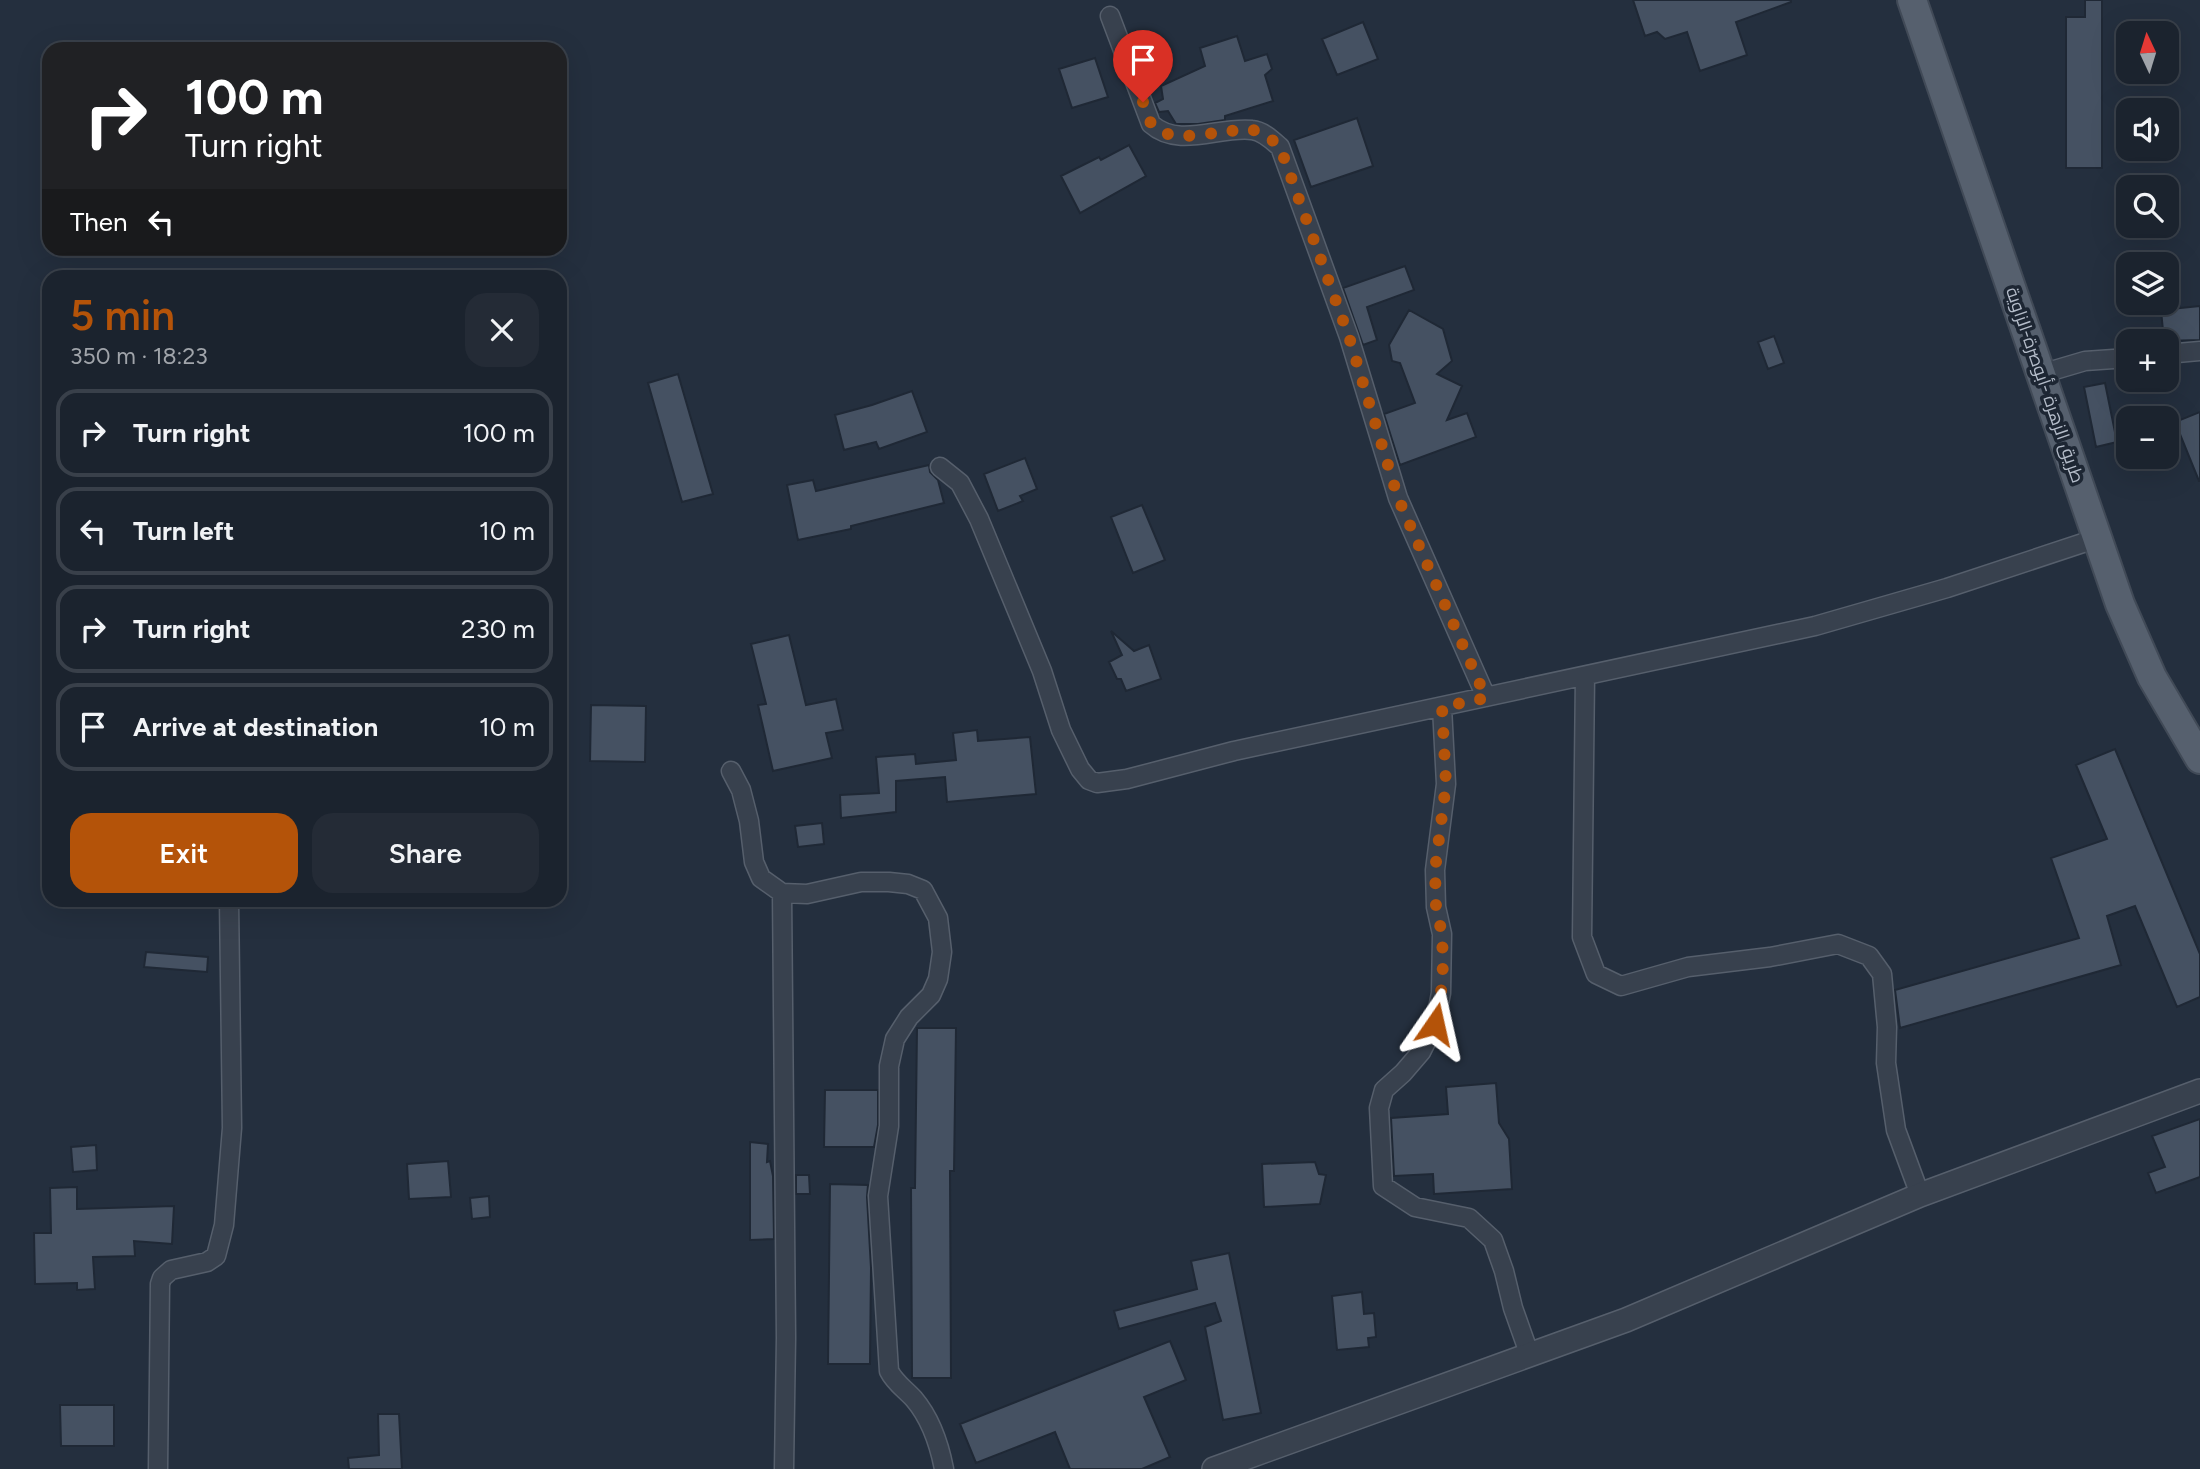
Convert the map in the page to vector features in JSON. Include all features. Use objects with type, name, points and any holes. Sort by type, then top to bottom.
[{"type":"main road","name":"طريق الزهرة -أبوصرة-الزاوية","points":[[1912,0],[2137,646],[2151,677],[2200,760]]},
{"type":"street","points":[[1110,16],[1152,124],[1162,133],[1177,136],[1254,130],[1280,147],[1349,337],[1398,498],[1486,698]]},
{"type":"street","points":[[2179,353],[2200,351]]},
{"type":"street","points":[[2041,374],[2085,361],[2116,359]]},
{"type":"street","points":[[940,467],[960,483],[979,519],[1042,671],[1061,730],[1080,769],[1089,780],[1097,783],[1127,779],[1234,751],[1815,626],[1947,588],[2098,538]]},
{"type":"street","points":[[1585,676],[1582,937],[1596,974],[1621,986],[1688,967],[1770,957],[1838,944],[1869,956],[1882,974],[1887,1027],[1886,1063],[1896,1130],[1920,1195]]},
{"type":"street","points":[[1442,707],[1446,784],[1435,870],[1436,907],[1442,934],[1441,993],[1435,1024],[1421,1052],[1384,1090],[1378,1108],[1383,1186],[1415,1207],[1469,1218],[1493,1240],[1530,1356]]},
{"type":"street","points":[[731,771],[741,790],[749,821],[754,862],[761,878],[782,892],[807,894],[861,882],[908,884],[923,890],[938,918],[942,953],[939,979],[931,995],[908,1017],[895,1038],[889,1066],[890,1126],[878,1196],[888,1371],[931,1422],[944,1469]]},
{"type":"street","points":[[782,892],[786,1338],[784,1469]]},
{"type":"street","points":[[158,1469],[160,1284],[162,1278],[171,1270],[207,1262],[216,1256],[224,1226],[232,1128],[229,907]]},
{"type":"street","points":[[1214,1469],[1626,1320],[1920,1195],[2200,1091]]},
{"type":"building","points":[[1633,0],[1791,2],[1736,22],[1747,55],[1700,71],[1687,32],[1665,39],[1657,32],[1645,36]]},
{"type":"building","points":[[2085,0],[2102,0],[2102,168],[2066,168],[2066,17],[2085,17]]},
{"type":"building","points":[[1363,22],[1378,59],[1337,75],[1322,39]]},
{"type":"building","points":[[1237,36],[1245,61],[1267,54],[1272,69],[1265,75],[1273,101],[1225,116],[1225,120],[1198,124],[1176,124],[1168,111],[1159,112],[1155,103],[1163,99],[1161,86],[1205,66],[1200,48]]},
{"type":"building","points":[[1095,58],[1108,97],[1072,108],[1059,69]]},
{"type":"building","points":[[1357,118],[1373,166],[1311,187],[1294,140]]},
{"type":"building","points":[[1129,145],[1146,176],[1080,213],[1061,176]]},
{"type":"building","points":[[1405,266],[1414,290],[1367,307],[1377,340],[1363,345],[1343,288]]},
{"type":"building","points":[[2200,306],[2200,340],[2179,341],[2179,329],[2163,329],[2161,315],[2179,315],[2179,308]]},
{"type":"building","points":[[1409,310],[1443,329],[1452,361],[1437,374],[1462,386],[1447,420],[1467,413],[1476,437],[1400,465],[1384,414],[1415,403],[1400,363],[1392,361],[1389,345]]},
{"type":"building","points":[[1774,336],[1784,363],[1768,369],[1758,342]]},
{"type":"building","points":[[678,374],[713,494],[682,502],[648,383]]},
{"type":"building","points":[[2105,383],[2116,442],[2096,447],[2084,387]]},
{"type":"building","points":[[912,391],[927,432],[879,449],[876,442],[844,450],[835,415]]},
{"type":"building","points":[[2200,412],[2200,481],[2179,432],[2179,420]]},
{"type":"building","points":[[1025,458],[1037,489],[1020,496],[1023,501],[998,511],[984,474]]},
{"type":"building","points":[[929,465],[930,472],[938,480],[944,503],[851,526],[851,529],[798,540],[787,485],[813,480],[816,491]]},
{"type":"building","points":[[1142,505],[1165,560],[1133,573],[1111,517]]},
{"type":"building","points":[[1111,631],[1134,651],[1149,645],[1161,679],[1126,691],[1109,662],[1122,655]]},
{"type":"building","points":[[789,635],[806,705],[836,699],[843,730],[826,733],[832,758],[773,771],[758,705],[766,704],[751,644]]},
{"type":"building","points":[[591,705],[646,706],[645,762],[590,761]]},
{"type":"building","points":[[977,730],[978,741],[1030,737],[1036,794],[947,802],[945,777],[896,781],[896,812],[841,818],[840,795],[879,793],[876,757],[915,754],[916,764],[956,760],[953,733]]},
{"type":"building","points":[[2115,749],[2200,954],[2200,997],[2177,1007],[2135,906],[2107,916],[2121,965],[1900,1028],[1895,990],[2079,938],[2051,858],[2107,839],[2076,765]]},
{"type":"building","points":[[822,823],[824,844],[798,847],[795,826]]},
{"type":"building","points":[[146,952],[208,957],[207,972],[144,967]]},
{"type":"building","points":[[917,1028],[956,1028],[954,1171],[950,1171],[951,1378],[912,1378],[911,1188],[915,1188]]},
{"type":"building","points":[[1496,1083],[1499,1123],[1509,1139],[1512,1189],[1434,1194],[1433,1174],[1394,1176],[1391,1118],[1448,1114],[1446,1087]]},
{"type":"building","points":[[825,1090],[878,1090],[878,1125],[874,1147],[824,1147]]},
{"type":"building","points":[[2200,1119],[2200,1177],[2156,1193],[2148,1173],[2165,1167],[2152,1136]]},
{"type":"building","points":[[750,1142],[768,1144],[767,1162],[770,1161],[773,1176],[774,1239],[750,1240]]},
{"type":"building","points":[[96,1145],[97,1170],[73,1172],[71,1147]]},
{"type":"building","points":[[448,1161],[451,1197],[409,1199],[407,1164]]},
{"type":"building","points":[[1315,1162],[1319,1174],[1326,1175],[1320,1204],[1264,1207],[1262,1164]]},
{"type":"building","points":[[796,1175],[809,1175],[810,1194],[796,1194]]},
{"type":"building","points":[[830,1184],[868,1185],[870,1364],[828,1364]]},
{"type":"building","points":[[77,1187],[77,1209],[174,1206],[172,1244],[134,1241],[135,1256],[93,1257],[95,1289],[77,1290],[77,1283],[35,1284],[34,1233],[51,1233],[50,1188]]},
{"type":"building","points":[[489,1196],[490,1217],[472,1219],[470,1198]]},
{"type":"building","points":[[1229,1253],[1261,1413],[1223,1420],[1205,1327],[1221,1321],[1215,1303],[1119,1329],[1114,1311],[1197,1289],[1191,1261]]},
{"type":"building","points":[[1362,1292],[1364,1314],[1374,1313],[1376,1337],[1368,1338],[1369,1347],[1337,1350],[1332,1296]]},
{"type":"building","points":[[1170,1341],[1186,1380],[1144,1397],[1170,1457],[1142,1469],[1070,1469],[1055,1432],[976,1463],[960,1424]]},
{"type":"building","points":[[60,1405],[114,1405],[114,1446],[61,1446]]},
{"type":"building","points":[[378,1414],[399,1414],[402,1469],[349,1469],[348,1458],[379,1455]]},
{"type":"route","points":[[1143,102],[1152,124],[1162,133],[1177,136],[1254,130],[1280,147],[1349,337],[1398,498],[1486,698],[1442,707],[1446,784],[1435,870],[1436,907],[1442,934],[1443,965],[1435,1024]]}]
